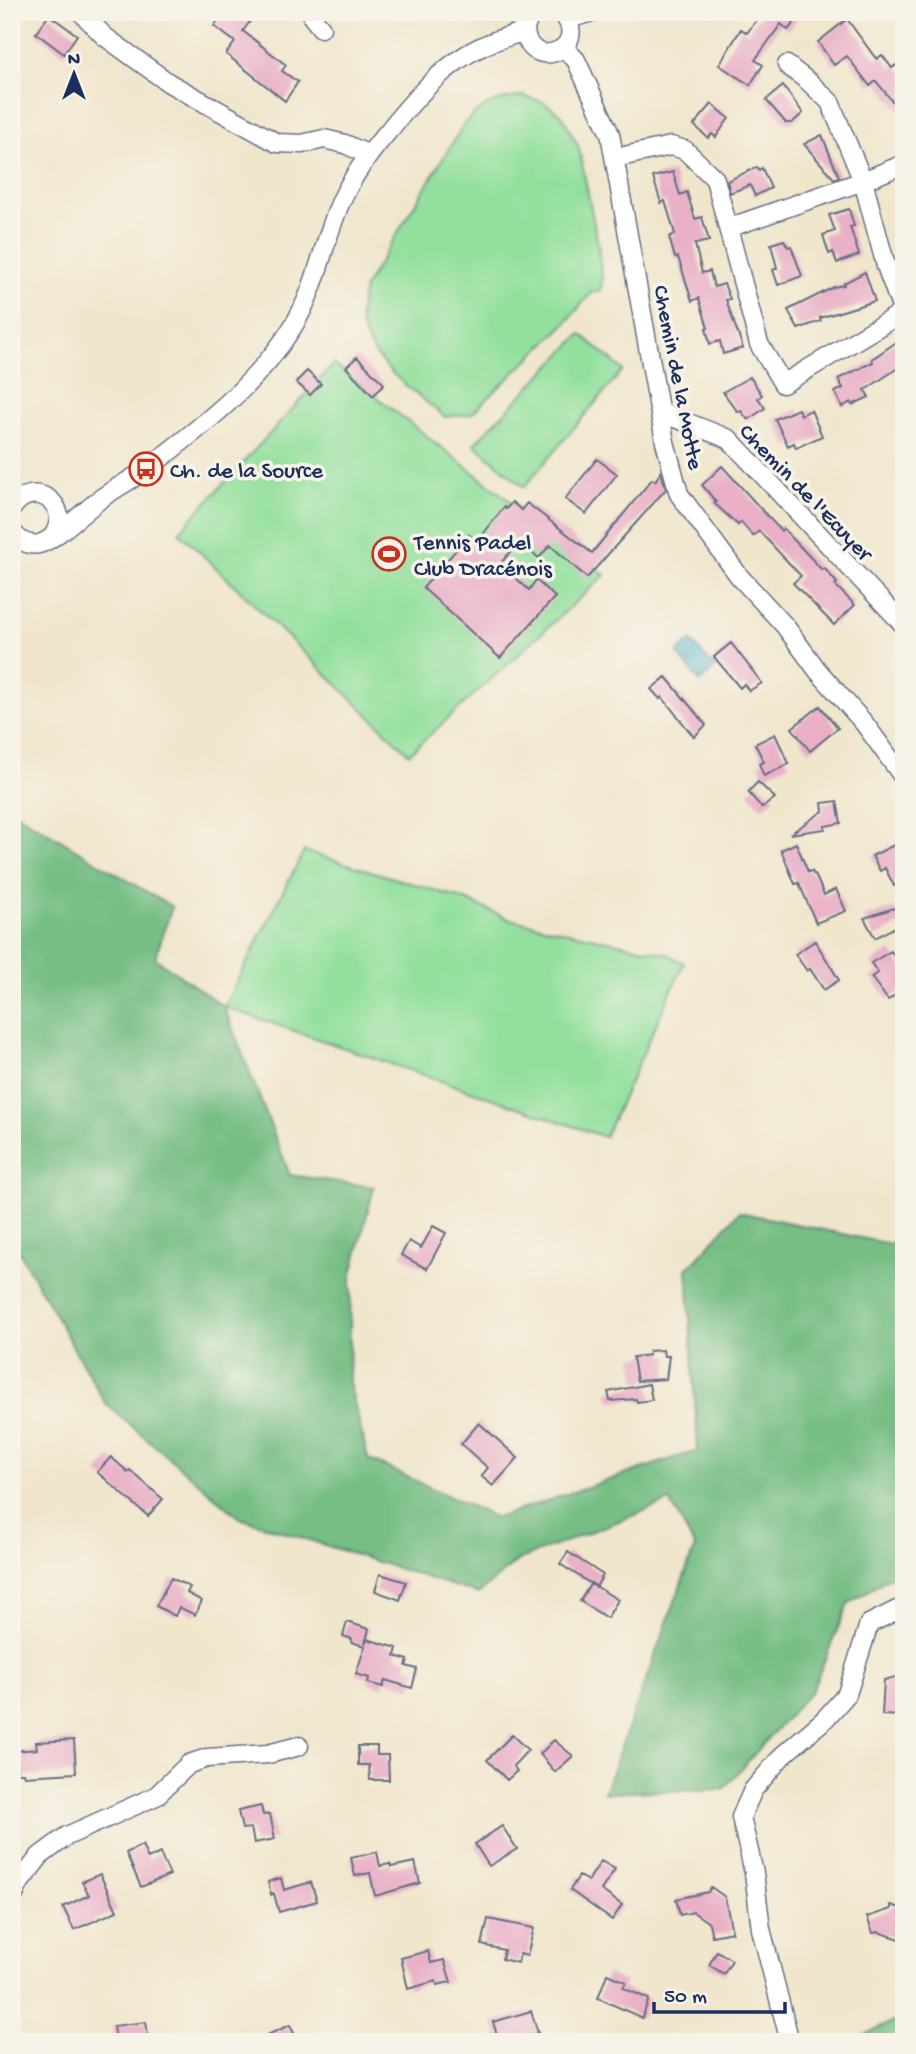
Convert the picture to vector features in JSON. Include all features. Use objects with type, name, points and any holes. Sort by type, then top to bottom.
[{"type":"street","points":[[81,12],[104,36],[169,83],[276,143],[302,144],[324,139],[345,144],[369,155]]},
{"type":"street","points":[[535,12],[526,23],[525,31],[530,45],[542,53],[550,54],[564,48],[571,34],[564,16],[592,12]]},
{"type":"street","points":[[13,534],[30,544],[43,543],[100,499],[146,469],[232,399],[268,361],[292,328],[308,298],[343,199],[369,155],[418,97],[450,67],[482,46],[525,31]]},
{"type":"street","name":"Chemin de la Motte","points":[[564,48],[576,60],[610,134],[665,442],[679,494],[739,576],[785,626],[818,671],[864,723],[904,778]]},
{"type":"street","points":[[615,158],[671,146],[685,150],[715,179],[759,344],[783,384],[903,312],[863,181],[830,102],[787,65]]},
{"type":"street","points":[[728,228],[904,164]]},
{"type":"street","name":"Chemin de l'Ecuyer","points":[[660,412],[729,439],[904,625]]},
{"type":"street","points":[[13,506],[26,495],[34,494],[43,495],[53,502],[60,521],[53,536]]},
{"type":"street","points":[[53,502],[76,503],[100,499]]},
{"type":"street","points":[[790,2042],[761,1929],[754,1873],[741,1817],[753,1790],[783,1755],[825,1719],[847,1694],[869,1624],[897,1610],[904,1610]]},
{"type":"street","points":[[12,1899],[20,1882],[40,1856],[67,1836],[156,1796],[189,1764],[207,1758],[268,1754],[299,1746]]},
{"type":"green space","points":[[522,96],[543,102],[562,115],[579,148],[598,245],[601,290],[591,293],[564,325],[471,414],[445,417],[394,375],[373,350],[360,321],[364,288],[464,124],[490,104]]},
{"type":"green space","points":[[581,334],[623,370],[524,487],[474,444]]},
{"type":"green space","name":"Tennis Padel Club Dracénois","points":[[334,364],[605,575],[409,754],[179,532]]},
{"type":"green space","points":[[12,811],[172,907],[155,958],[224,1007],[290,1175],[374,1187],[351,1278],[349,1382],[368,1459],[496,1518],[698,1450],[687,1269],[739,1212],[889,1244],[904,1238],[904,1582],[891,1576],[848,1604],[812,1690],[723,1789],[604,1793],[695,1547],[670,1501],[518,1560],[478,1594],[240,1518],[105,1403],[12,1239]]},
{"type":"green space","points":[[304,851],[463,899],[509,919],[667,954],[684,963],[605,1137],[224,1007]]},
{"type":"green space","points":[[904,2017],[904,2042],[848,2042]]},
{"type":"water","points":[[691,641],[715,668],[700,682],[677,653]]},
{"type":"building","points":[[208,12],[257,12],[243,31],[286,65],[282,71],[298,82],[285,101],[226,54],[235,42],[214,26],[219,20]]},
{"type":"building","points":[[763,12],[790,12],[798,18],[788,30],[781,24],[755,60],[763,65],[750,85],[719,65],[741,29],[747,33]]},
{"type":"building","points":[[49,15],[77,35],[64,54],[36,33]]},
{"type":"building","points":[[847,19],[877,59],[882,55],[892,68],[896,65],[904,75],[904,116],[876,81],[870,86],[847,56],[834,65],[818,42]]},
{"type":"building","points":[[783,86],[803,113],[792,123],[786,123],[766,100]]},
{"type":"building","points":[[712,104],[729,118],[716,137],[712,134],[708,138],[694,125]]},
{"type":"building","points":[[822,135],[839,177],[834,179],[804,144]]},
{"type":"building","points":[[757,167],[759,170],[762,168],[771,188],[755,196],[750,185],[730,193],[727,181]]},
{"type":"building","points":[[673,172],[680,195],[687,192],[695,219],[702,217],[709,241],[695,244],[702,273],[710,271],[714,287],[724,284],[730,299],[726,300],[743,348],[723,354],[720,341],[710,344],[699,298],[692,301],[669,237],[675,234],[665,201],[661,203],[653,177]]},
{"type":"building","points":[[849,209],[854,226],[850,227],[859,255],[837,263],[833,252],[829,254],[823,235],[835,231],[829,215]]},
{"type":"building","points":[[784,240],[788,247],[791,246],[802,276],[778,285],[773,270],[777,268],[771,244]]},
{"type":"building","points":[[865,272],[875,301],[820,318],[821,321],[798,329],[788,310],[834,287],[844,285]]},
{"type":"building","points":[[898,341],[904,349],[904,364],[865,390],[869,397],[842,407],[835,392],[843,388],[838,379],[873,362],[872,359]]},
{"type":"building","points":[[357,357],[384,384],[373,396],[346,367]]},
{"type":"building","points":[[307,371],[321,384],[310,395],[296,382]]},
{"type":"building","points":[[750,377],[762,395],[758,398],[765,408],[748,420],[741,411],[738,412],[723,392]]},
{"type":"building","points":[[798,409],[801,415],[811,410],[822,436],[796,448],[794,443],[788,446],[775,419]]},
{"type":"building","points":[[597,459],[617,474],[586,514],[565,499]]},
{"type":"building","points":[[722,466],[781,531],[783,528],[822,570],[824,568],[837,583],[835,585],[855,605],[834,625],[793,583],[801,576],[759,531],[753,536],[741,522],[738,525],[714,503],[716,502],[702,485]]},
{"type":"building","points":[[661,472],[666,489],[587,578],[550,545],[539,558],[519,542],[500,564],[529,590],[536,580],[555,597],[500,658],[423,588],[469,535],[477,542],[504,507],[506,509],[512,502],[521,510],[527,503],[592,553],[652,479],[655,481]]},
{"type":"building","points":[[731,643],[762,683],[749,691],[744,684],[740,688],[714,657]]},
{"type":"building","points":[[666,677],[706,725],[694,737],[662,697],[660,699],[651,689]]},
{"type":"building","points":[[820,706],[838,728],[810,751],[792,728]]},
{"type":"building","points":[[775,734],[789,764],[764,776],[759,764],[764,762],[755,744]]},
{"type":"building","points":[[758,782],[775,798],[762,808],[748,792]]},
{"type":"building","points":[[837,801],[841,823],[825,826],[825,829],[790,834],[823,811],[822,803]]},
{"type":"building","points":[[796,843],[808,872],[815,874],[824,895],[836,889],[846,911],[816,923],[781,850]]},
{"type":"building","points":[[898,843],[904,856],[904,882],[894,886],[885,868],[880,871],[872,856]]},
{"type":"building","points":[[894,908],[902,923],[875,938],[864,918]]},
{"type":"building","points":[[815,941],[839,980],[824,990],[810,969],[807,971],[795,954]]},
{"type":"building","points":[[891,951],[904,970],[904,989],[888,1000],[871,977],[878,973],[871,963]]},
{"type":"building","points":[[433,1226],[446,1233],[427,1269],[401,1255],[409,1241],[421,1248]]},
{"type":"building","points":[[663,1350],[664,1356],[669,1356],[666,1379],[637,1381],[633,1357],[649,1355],[649,1351]]},
{"type":"building","points":[[649,1384],[652,1400],[610,1401],[608,1392]]},
{"type":"building","points":[[479,1423],[518,1458],[493,1486],[481,1476],[488,1468],[461,1444]]},
{"type":"building","points":[[111,1457],[163,1499],[148,1516],[97,1472]]},
{"type":"building","points":[[568,1552],[603,1575],[596,1587],[560,1564]]},
{"type":"building","points":[[380,1574],[406,1582],[400,1600],[375,1591]]},
{"type":"building","points":[[171,1578],[190,1587],[187,1593],[202,1601],[195,1615],[179,1607],[175,1616],[156,1606]]},
{"type":"building","points":[[591,1583],[618,1600],[607,1618],[580,1601]]},
{"type":"building","points":[[347,1622],[369,1629],[365,1644],[367,1639],[397,1648],[395,1656],[408,1660],[406,1666],[417,1669],[412,1688],[385,1680],[383,1687],[368,1683],[369,1678],[356,1674],[365,1646],[351,1642],[352,1639],[343,1636]]},
{"type":"building","points":[[904,1675],[904,1716],[882,1715],[884,1680]]},
{"type":"building","points":[[512,1735],[528,1750],[513,1766],[517,1771],[507,1780],[487,1760]]},
{"type":"building","points":[[74,1740],[76,1773],[24,1776],[23,1773],[17,1773],[16,1751],[37,1749],[36,1742]]},
{"type":"building","points":[[554,1740],[573,1756],[555,1772],[540,1754]]},
{"type":"building","points":[[358,1746],[377,1746],[377,1755],[388,1755],[389,1780],[370,1780],[369,1765],[358,1765]]},
{"type":"building","points":[[261,1806],[263,1815],[270,1814],[275,1839],[254,1843],[251,1828],[242,1829],[238,1811]]},
{"type":"building","points":[[502,1826],[517,1849],[489,1866],[475,1844]]},
{"type":"building","points":[[142,1845],[148,1859],[160,1853],[170,1875],[141,1887],[126,1853]]},
{"type":"building","points":[[377,1852],[380,1866],[390,1864],[391,1867],[415,1862],[420,1883],[375,1896],[370,1873],[355,1876],[351,1858]]},
{"type":"building","points":[[601,1861],[615,1869],[601,1890],[622,1905],[612,1920],[570,1890],[579,1876],[588,1881]]},
{"type":"building","points":[[100,1874],[117,1911],[74,1930],[63,1907],[89,1895],[82,1882]]},
{"type":"building","points":[[281,1878],[284,1890],[311,1882],[317,1901],[279,1912],[268,1882]]},
{"type":"building","points":[[711,1887],[725,1897],[732,1932],[712,1936],[709,1923],[693,1912],[680,1915],[676,1899],[708,1892]]},
{"type":"building","points":[[891,1905],[904,1909],[904,1928],[900,1939],[873,1933],[867,1917],[891,1909]]},
{"type":"building","points":[[488,1919],[534,1928],[527,1956],[520,1954],[518,1963],[502,1959],[504,1950],[482,1945]]},
{"type":"building","points":[[428,1951],[431,1963],[444,1960],[451,1982],[437,1985],[436,1981],[408,1989],[401,1958]]},
{"type":"building","points":[[717,1951],[732,1960],[724,1974],[709,1965]]},
{"type":"building","points":[[607,1974],[626,1982],[623,1988],[649,1999],[642,2018],[598,1998]]},
{"type":"building","points":[[531,2011],[538,2033],[499,2042],[493,2022]]},
{"type":"building","points":[[146,2022],[149,2042],[115,2042],[113,2026]]},
{"type":"building","points":[[290,2025],[298,2042],[251,2042]]},
{"type":"place","name":"Ch. de la Source","points":[[146,469]]},
{"type":"place","name":"Tennis Padel Club Dracénois","points":[[389,554]]}]
